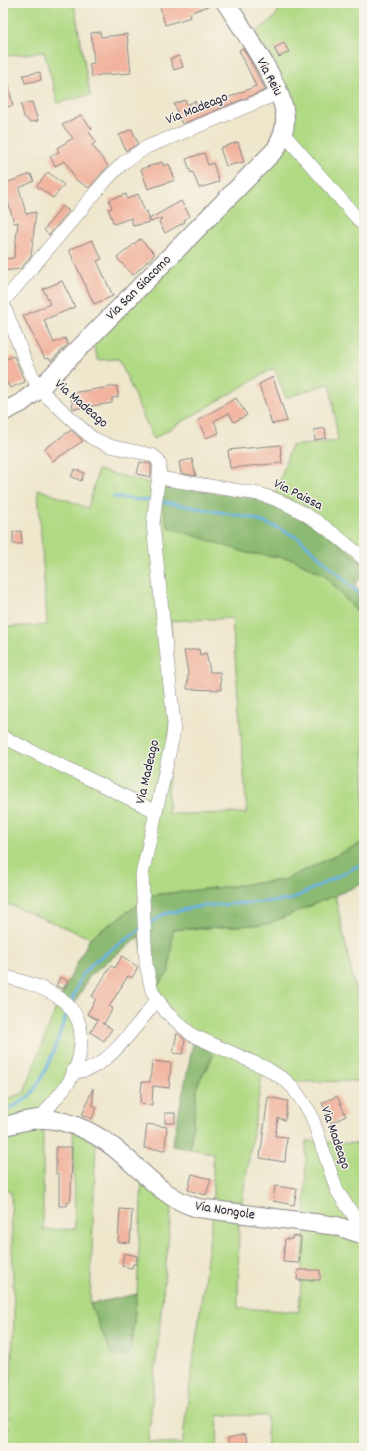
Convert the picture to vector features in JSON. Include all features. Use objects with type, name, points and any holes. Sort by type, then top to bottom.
[{"type":"street","name":"Via Reiu","points":[[226,3],[279,93],[285,117],[283,133],[270,156]]},
{"type":"street","name":"Via Madeago","points":[[279,93],[147,147],[135,154],[107,179],[3,303],[26,363],[39,389],[84,432],[101,443],[154,456],[160,464],[154,508],[154,532],[174,724],[173,736],[155,810],[142,875],[148,978],[157,1000],[176,1022],[192,1036],[266,1068],[285,1080],[294,1089],[311,1114],[337,1191],[364,1231]]},
{"type":"street","points":[[283,133],[364,226]]},
{"type":"street","name":"Via San Giacomo","points":[[3,412],[21,403],[39,389],[270,156]]},
{"type":"street","name":"Via Paissa","points":[[159,478],[259,494],[274,498],[301,512],[328,529],[364,560]]},
{"type":"street","points":[[3,737],[155,810]]},
{"type":"street","points":[[4,979],[49,992],[67,1003],[79,1022],[81,1033],[79,1055],[74,1071],[70,1080],[40,1119]]},
{"type":"street","points":[[74,1071],[84,1072],[103,1062],[157,1000]]},
{"type":"street","name":"Via Nongole","points":[[3,1127],[40,1119],[64,1123],[99,1137],[124,1155],[165,1194],[188,1206],[337,1226],[364,1235]]},
{"type":"green space","points":[[3,3],[74,3],[90,95],[58,103],[44,52],[4,56]]},
{"type":"green space","points":[[284,3],[364,3],[364,564],[273,501],[291,446],[338,441],[330,383],[286,398],[274,368],[153,439],[119,359],[98,360],[89,331],[274,143],[281,106],[246,40],[274,18]]},
{"type":"green space","points":[[98,470],[157,485],[247,553],[293,559],[325,575],[364,620],[364,842],[284,880],[152,895],[90,938],[3,902],[3,627],[47,625],[38,489],[88,508]],"holes":[[[232,618],[247,813],[168,814],[171,621]]]},
{"type":"green space","points":[[157,485],[273,501],[327,534],[364,564],[364,575],[354,585],[364,594],[364,620],[325,575],[293,559],[247,553],[168,527]]},
{"type":"green space","points":[[364,842],[364,883],[268,924],[173,930],[169,972],[150,994],[140,936],[90,975],[73,1007],[58,1002],[90,938],[152,895],[284,880]]},
{"type":"green space","points":[[335,895],[364,1030],[364,1081],[295,1082],[262,1076],[239,1221],[238,1308],[299,1312],[305,1228],[306,1141],[364,1144],[364,1448],[267,1448],[267,1416],[218,1415],[217,1448],[7,1448],[14,1318],[11,1191],[3,1190],[3,1100],[24,1093],[58,1002],[73,1007],[77,1035],[75,1057],[43,1128],[43,1230],[75,1229],[73,1130],[96,1142],[90,1304],[130,1356],[137,1294],[142,1177],[172,1203],[148,1442],[182,1444],[213,1214],[213,1153],[190,1149],[198,1083],[213,1057],[150,994],[169,972],[172,930],[268,924]]},
{"type":"green space","points":[[194,1039],[213,1056],[198,1083],[190,1149],[172,1146]]},
{"type":"green space","points":[[137,1294],[130,1356],[112,1356],[90,1304]]},
{"type":"building","points":[[159,3],[215,3],[190,13],[191,17],[165,25]]},
{"type":"building","points":[[100,32],[101,37],[127,34],[131,73],[104,74],[92,77],[89,64],[94,63],[91,33]]},
{"type":"building","points":[[284,43],[289,52],[279,57],[274,48]]},
{"type":"building","points":[[243,48],[266,90],[182,124],[174,104],[185,100],[187,105],[195,101],[197,107],[210,102],[211,105],[256,86],[239,50]]},
{"type":"building","points":[[179,56],[183,67],[174,70],[170,59]]},
{"type":"building","points":[[40,72],[41,80],[25,83],[23,75]]},
{"type":"building","points":[[3,78],[7,78],[13,106],[3,107]]},
{"type":"building","points":[[32,102],[38,121],[30,122],[24,117],[21,104]]},
{"type":"building","points":[[81,115],[92,129],[89,132],[96,142],[92,145],[108,166],[89,188],[76,180],[65,161],[55,166],[50,156],[59,152],[57,148],[73,138],[62,125]]},
{"type":"building","points":[[132,129],[138,144],[126,151],[119,135]]},
{"type":"building","points":[[238,142],[244,162],[226,166],[220,148]]},
{"type":"building","points":[[204,153],[208,165],[213,163],[219,182],[199,188],[186,159]]},
{"type":"building","points":[[162,162],[164,166],[169,164],[175,180],[148,189],[141,169]]},
{"type":"building","points":[[48,172],[64,185],[53,198],[37,186]]},
{"type":"building","points":[[31,174],[34,181],[19,188],[26,214],[36,212],[31,257],[20,269],[3,271],[3,259],[14,258],[18,222],[14,223],[3,184]]},
{"type":"building","points":[[126,194],[127,199],[138,194],[145,212],[147,211],[150,222],[133,226],[131,218],[114,224],[108,209],[112,208],[109,200]]},
{"type":"building","points":[[181,201],[190,216],[184,220],[185,222],[165,233],[159,222],[162,218],[151,222],[149,219]]},
{"type":"building","points":[[62,206],[69,211],[49,235],[44,230]]},
{"type":"building","points":[[140,239],[155,254],[133,275],[117,258]]},
{"type":"building","points":[[92,240],[102,259],[97,261],[113,296],[94,304],[69,250]]},
{"type":"building","points":[[62,281],[75,307],[44,320],[54,343],[65,338],[68,344],[51,361],[49,358],[45,359],[23,316],[50,304],[43,289]]},
{"type":"building","points":[[14,356],[25,382],[10,388],[3,376],[3,360]]},
{"type":"building","points":[[273,377],[287,421],[272,424],[259,384]]},
{"type":"building","points":[[117,386],[118,397],[112,398],[112,403],[73,409],[71,393]]},
{"type":"building","points":[[236,398],[247,415],[234,422],[229,413],[214,421],[219,433],[206,438],[198,420]]},
{"type":"building","points":[[325,428],[326,438],[315,440],[314,430]]},
{"type":"building","points":[[71,430],[83,441],[53,461],[44,449]]},
{"type":"building","points":[[280,445],[282,463],[230,468],[228,450]]},
{"type":"building","points":[[192,459],[196,476],[181,473],[179,462]]},
{"type":"building","points":[[140,462],[151,464],[151,477],[137,474]]},
{"type":"building","points":[[75,469],[84,473],[81,481],[71,476]]},
{"type":"building","points":[[21,531],[22,544],[13,544],[13,532]]},
{"type":"building","points":[[199,649],[200,655],[206,653],[210,672],[220,672],[221,690],[187,689],[188,673],[184,651]]},
{"type":"building","points":[[122,956],[138,967],[132,978],[128,976],[109,1007],[113,1008],[104,1024],[102,1023],[112,1029],[104,1041],[90,1032],[98,1020],[87,1014],[96,999],[92,996],[111,966],[115,968]]},
{"type":"building","points":[[60,977],[68,981],[64,989],[56,986]]},
{"type":"building","points":[[177,1033],[185,1040],[183,1054],[173,1053]]},
{"type":"building","points":[[152,1061],[171,1063],[169,1088],[153,1086],[152,1105],[140,1104],[142,1082],[150,1082]]},
{"type":"building","points":[[93,1088],[93,1106],[97,1107],[92,1119],[82,1115]]},
{"type":"building","points":[[337,1096],[346,1116],[331,1123],[322,1103]]},
{"type":"building","points":[[268,1097],[288,1101],[285,1120],[278,1118],[275,1136],[287,1137],[285,1162],[260,1158]]},
{"type":"building","points":[[165,1113],[175,1113],[175,1123],[165,1123]]},
{"type":"building","points":[[147,1124],[167,1127],[165,1150],[144,1148]]},
{"type":"building","points":[[56,1147],[72,1147],[71,1193],[70,1202],[67,1202],[67,1206],[59,1206],[59,1174],[56,1174]]},
{"type":"building","points":[[192,1174],[211,1179],[206,1195],[188,1190]]},
{"type":"building","points":[[275,1186],[297,1189],[294,1205],[273,1201]]},
{"type":"building","points":[[120,1209],[132,1210],[130,1243],[118,1242]]},
{"type":"building","points":[[292,1236],[301,1237],[299,1263],[283,1262],[285,1239],[292,1239]]},
{"type":"building","points":[[124,1253],[137,1256],[136,1264],[133,1264],[132,1268],[122,1266]]},
{"type":"building","points":[[298,1270],[320,1270],[320,1280],[297,1280]]},
{"type":"building","points":[[245,1434],[249,1448],[230,1448],[228,1438]]},
{"type":"waterway","points":[[113,497],[153,501]]},
{"type":"waterway","points":[[159,501],[252,518],[278,528],[300,539],[364,598]]},
{"type":"waterway","points":[[147,925],[164,914],[201,906],[290,900],[364,863]]},
{"type":"waterway","points":[[71,1002],[82,975],[95,961],[141,929]]},
{"type":"waterway","points":[[3,1111],[22,1102],[32,1093],[52,1056],[66,1015]]}]
